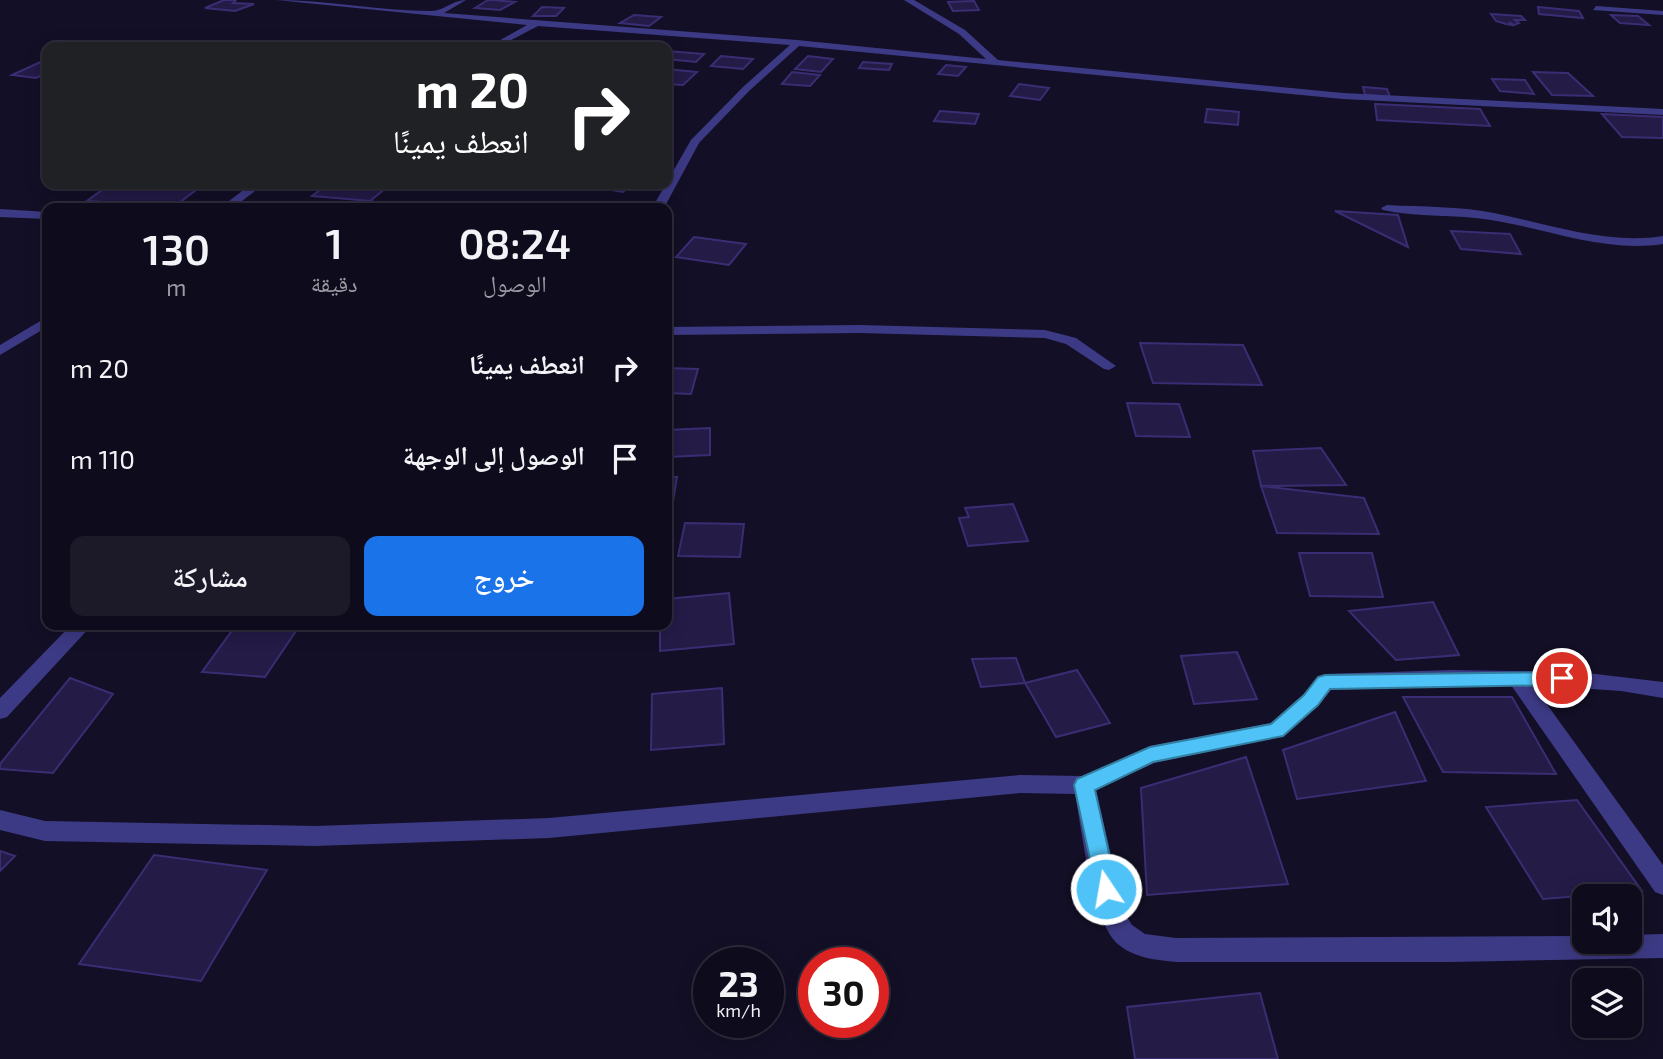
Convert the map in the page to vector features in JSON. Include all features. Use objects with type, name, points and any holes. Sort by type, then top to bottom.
[{"type":"street","points":[[280,0],[536,24],[797,43],[1343,96],[1663,112]]},
{"type":"street","points":[[436,14],[462,0]]},
{"type":"street","points":[[908,0],[962,32],[995,62]]},
{"type":"street","points":[[1595,8],[1663,13]]},
{"type":"street","points":[[502,42],[536,24]]},
{"type":"street","points":[[672,183],[695,142],[746,89],[797,43]]},
{"type":"street","points":[[233,203],[251,189]]},
{"type":"street","points":[[1387,208],[1491,216],[1578,236],[1650,242],[1663,240]]},
{"type":"street","points":[[0,213],[42,216]]},
{"type":"street","points":[[0,351],[42,324]]},
{"type":"street","points":[[672,331],[860,329],[1045,334],[1071,341],[1109,366]]},
{"type":"street","points":[[0,711],[77,630]]},
{"type":"street","points":[[0,820],[45,831],[329,836],[549,828],[1006,786],[1084,785],[1150,755],[1277,730],[1311,700],[1325,682],[1517,678],[1618,681],[1663,690]]},
{"type":"street","points":[[1517,678],[1663,884]]},
{"type":"street","points":[[1084,785],[1112,915],[1120,932],[1135,943],[1176,950],[1663,947]]},
{"type":"building","points":[[224,0],[254,4],[235,11],[205,8]]},
{"type":"building","points":[[488,0],[515,2],[500,10],[475,8]]},
{"type":"building","points":[[974,1],[979,10],[953,11],[948,2]]},
{"type":"building","points":[[542,7],[564,8],[556,16],[533,16]]},
{"type":"building","points":[[1538,7],[1579,11],[1583,18],[1539,14]]},
{"type":"building","points":[[1491,14],[1521,16],[1525,20],[1515,20],[1519,23],[1514,25],[1509,22],[1512,25],[1506,24],[1496,21]]},
{"type":"building","points":[[634,15],[661,17],[649,26],[620,23]]},
{"type":"building","points":[[1611,15],[1638,16],[1649,25],[1620,23]]},
{"type":"building","points":[[672,51],[704,54],[696,62],[672,60]]},
{"type":"building","points":[[721,56],[753,59],[743,69],[711,66]]},
{"type":"building","points":[[808,56],[833,59],[821,72],[795,69]]},
{"type":"building","points":[[42,61],[42,75],[36,78],[12,75]]},
{"type":"building","points":[[863,62],[892,64],[889,70],[859,68]]},
{"type":"building","points":[[946,65],[966,67],[958,76],[938,74]]},
{"type":"building","points":[[672,70],[697,72],[683,85],[672,84]]},
{"type":"building","points":[[792,72],[820,75],[810,86],[782,84]]},
{"type":"building","points":[[1533,72],[1568,73],[1593,96],[1552,95]]},
{"type":"building","points":[[1492,79],[1525,80],[1534,94],[1500,91]]},
{"type":"building","points":[[1019,84],[1049,88],[1040,100],[1010,96]]},
{"type":"building","points":[[1363,87],[1387,89],[1390,97],[1365,95]]},
{"type":"building","points":[[1375,104],[1480,109],[1490,126],[1377,120]]},
{"type":"building","points":[[1207,109],[1239,112],[1238,125],[1205,122]]},
{"type":"building","points":[[940,111],[979,114],[975,124],[934,121]]},
{"type":"building","points":[[1602,114],[1663,117],[1663,138],[1622,137]]},
{"type":"building","points":[[103,189],[197,189],[179,203],[87,201]]},
{"type":"building","points":[[321,189],[385,189],[370,201],[312,196]]},
{"type":"building","points":[[605,189],[626,189],[623,192]]},
{"type":"building","points":[[1335,211],[1398,215],[1408,247]]},
{"type":"building","points":[[1451,231],[1510,234],[1521,254],[1461,249]]},
{"type":"building","points":[[694,237],[746,244],[729,265],[676,257]]},
{"type":"building","points":[[1140,343],[1243,345],[1262,385],[1153,383]]},
{"type":"building","points":[[672,368],[698,369],[691,394],[672,393]]},
{"type":"building","points":[[1127,403],[1179,404],[1190,437],[1136,436]]},
{"type":"building","points":[[710,428],[710,455],[672,457],[672,430]]},
{"type":"building","points":[[1321,448],[1346,485],[1261,486],[1253,451]]},
{"type":"building","points":[[672,477],[677,477],[672,508]]},
{"type":"building","points":[[1261,486],[1364,498],[1379,534],[1277,533]]},
{"type":"building","points":[[1013,504],[1028,541],[968,546],[959,518],[969,517],[965,508]]},
{"type":"building","points":[[685,523],[744,524],[740,557],[678,556]]},
{"type":"building","points":[[1299,553],[1372,553],[1383,597],[1310,596]]},
{"type":"building","points":[[729,593],[734,644],[660,651],[660,630],[672,630],[672,599]]},
{"type":"building","points":[[1433,602],[1459,655],[1396,660],[1349,611]]},
{"type":"building","points":[[232,630],[297,630],[265,677],[202,672]]},
{"type":"building","points":[[1237,652],[1257,699],[1194,704],[1181,656]]},
{"type":"building","points":[[1016,658],[1025,683],[981,687],[972,659]]},
{"type":"building","points":[[1077,670],[1110,723],[1056,737],[1025,683]]},
{"type":"building","points":[[70,678],[113,694],[53,773],[0,769],[0,764]]},
{"type":"building","points":[[722,688],[724,744],[651,750],[652,694]]},
{"type":"building","points":[[1403,697],[1512,697],[1556,774],[1443,772]]},
{"type":"building","points":[[1395,712],[1426,781],[1297,799],[1283,750]]},
{"type":"building","points":[[1246,757],[1288,884],[1147,895],[1141,788]]},
{"type":"building","points":[[1577,800],[1637,884],[1572,884],[1572,897],[1543,899],[1486,807]]},
{"type":"building","points":[[0,851],[15,856],[0,871]]},
{"type":"building","points":[[154,855],[267,870],[201,981],[79,964]]},
{"type":"building","points":[[1260,993],[1278,1059],[1135,1059],[1127,1007]]},
{"type":"route","points":[[1106,889],[1084,785],[1150,755],[1277,730],[1311,700],[1325,682],[1562,678]]}]
